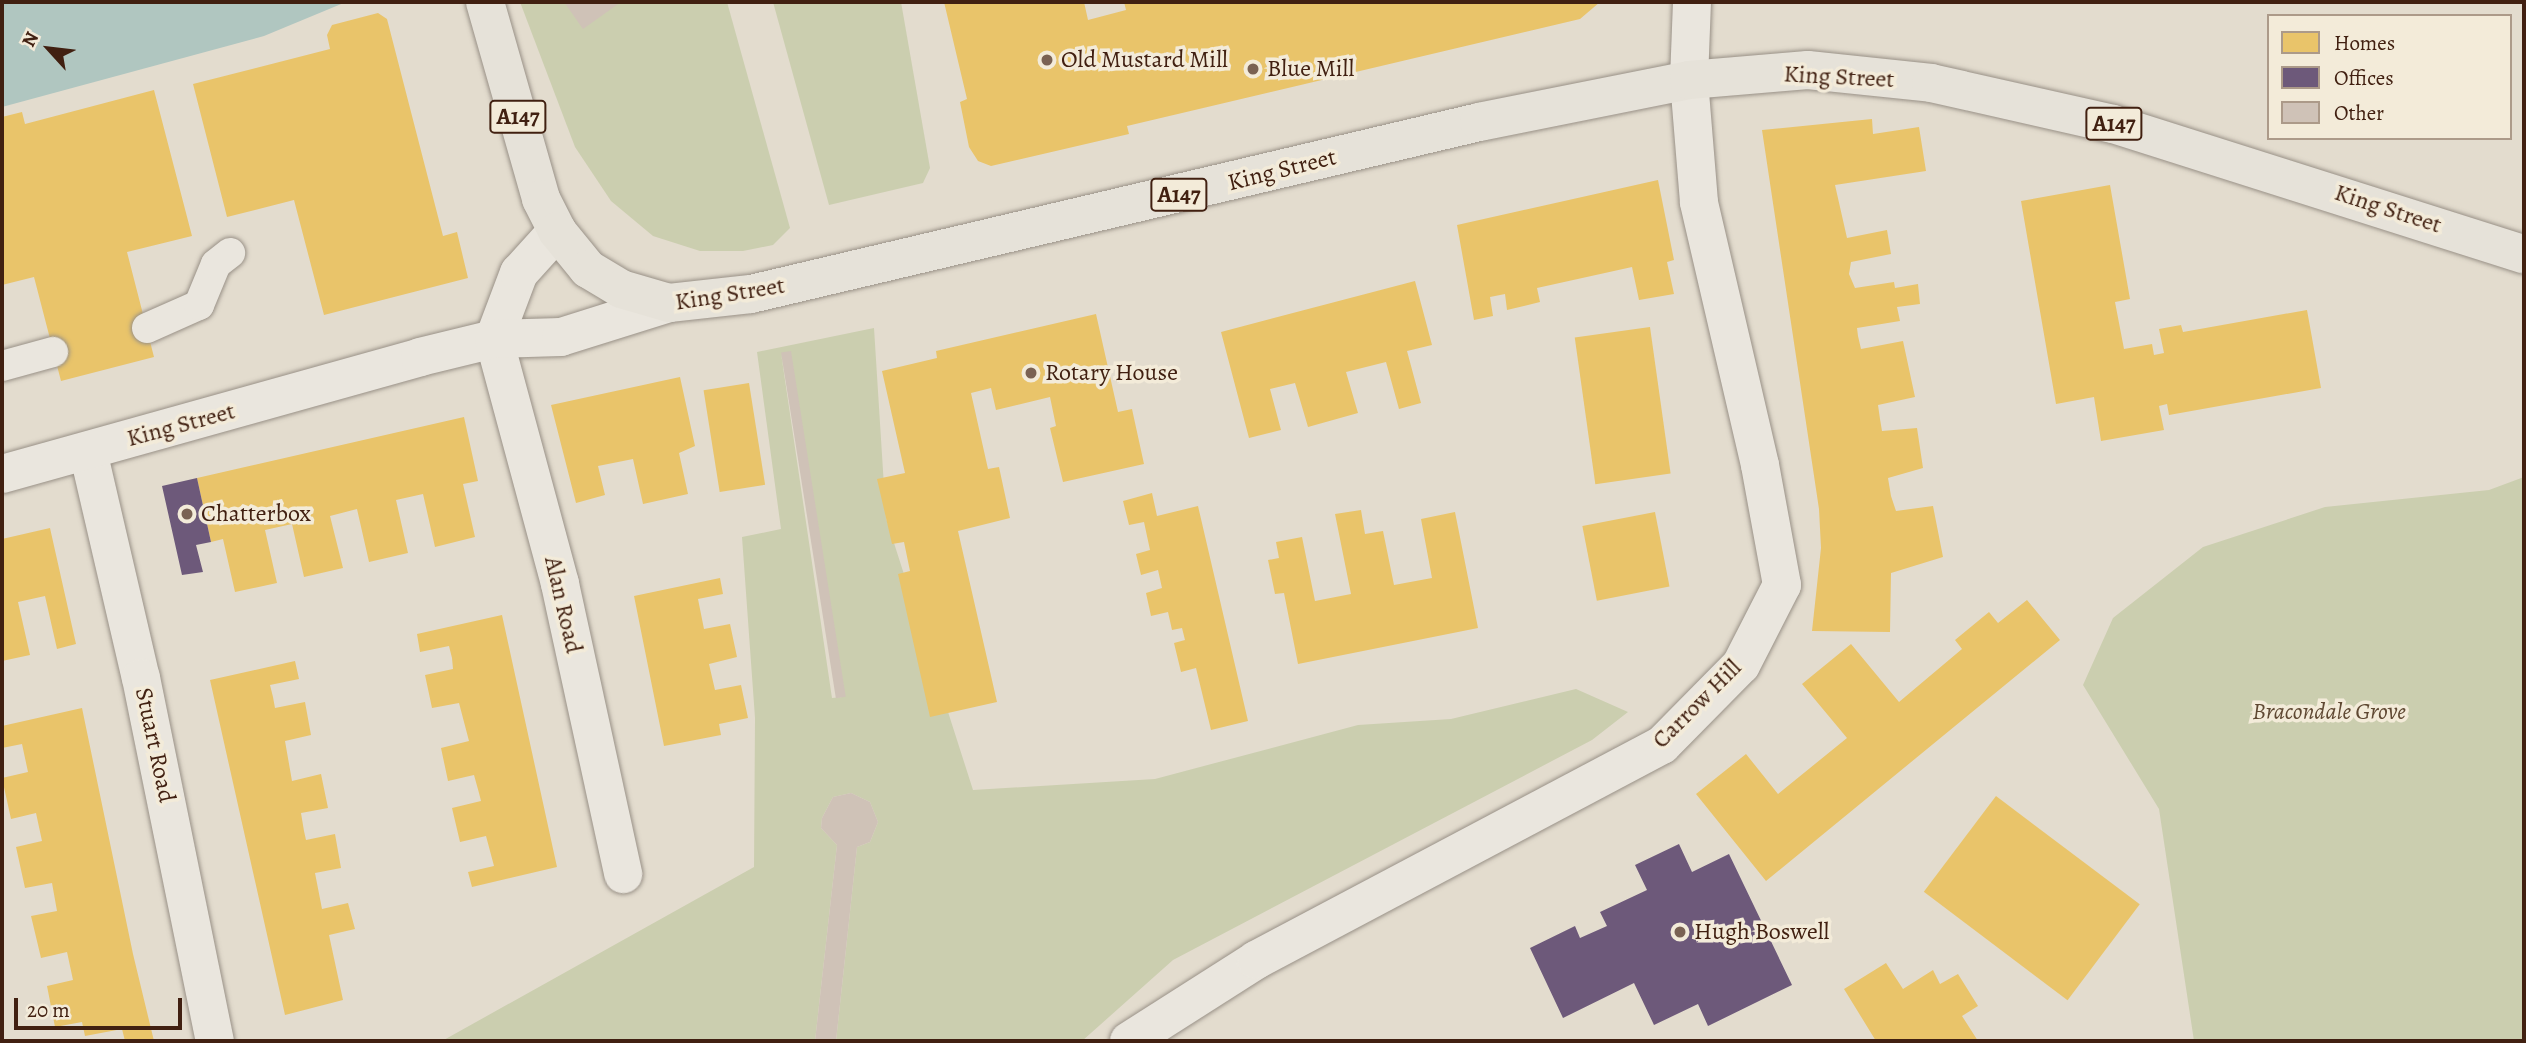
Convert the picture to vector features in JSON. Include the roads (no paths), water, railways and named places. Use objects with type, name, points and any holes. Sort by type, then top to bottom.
[{"type":"main road","name":"A147","points":[[485,2],[541,199],[556,231],[589,269],[621,289],[669,303]]},
{"type":"main road","name":"King Street","points":[[669,303],[751,294],[1479,122],[1689,80],[1808,70],[1931,83],[2113,124],[2524,254]]},
{"type":"street","name":"Carrow Hill","points":[[1129,1041],[1256,960],[1662,745],[1741,665],[1782,585],[1760,465],[1699,202],[1689,80],[1692,2]]},
{"type":"street","points":[[494,339],[519,273],[556,231]]},
{"type":"street","name":"King Street","points":[[2,474],[494,339],[561,337],[669,303]]},
{"type":"street","name":"Alan Road","points":[[494,339],[560,584],[623,874]]},
{"type":"street","name":"Stuart Road","points":[[89,451],[141,678],[215,1041]]},
{"type":"lane","points":[[147,328],[199,305],[216,264],[230,253]]},
{"type":"lane","points":[[2,366],[52,352]]},
{"type":"water","points":[[2,2],[346,2],[264,36],[2,107]]},
{"type":"place","name":"Old Mustard Mill","points":[[1047,60]]},
{"type":"place","name":"Blue Mill","points":[[1253,69]]},
{"type":"place","name":"Rotary House","points":[[1031,373]]},
{"type":"place","name":"Chatterbox","points":[[187,514]]},
{"type":"place","name":"Hugh Boswell","points":[[1680,932]]},
{"type":"park label","name":"Bracondale Grove","points":[[2329,712]]}]
